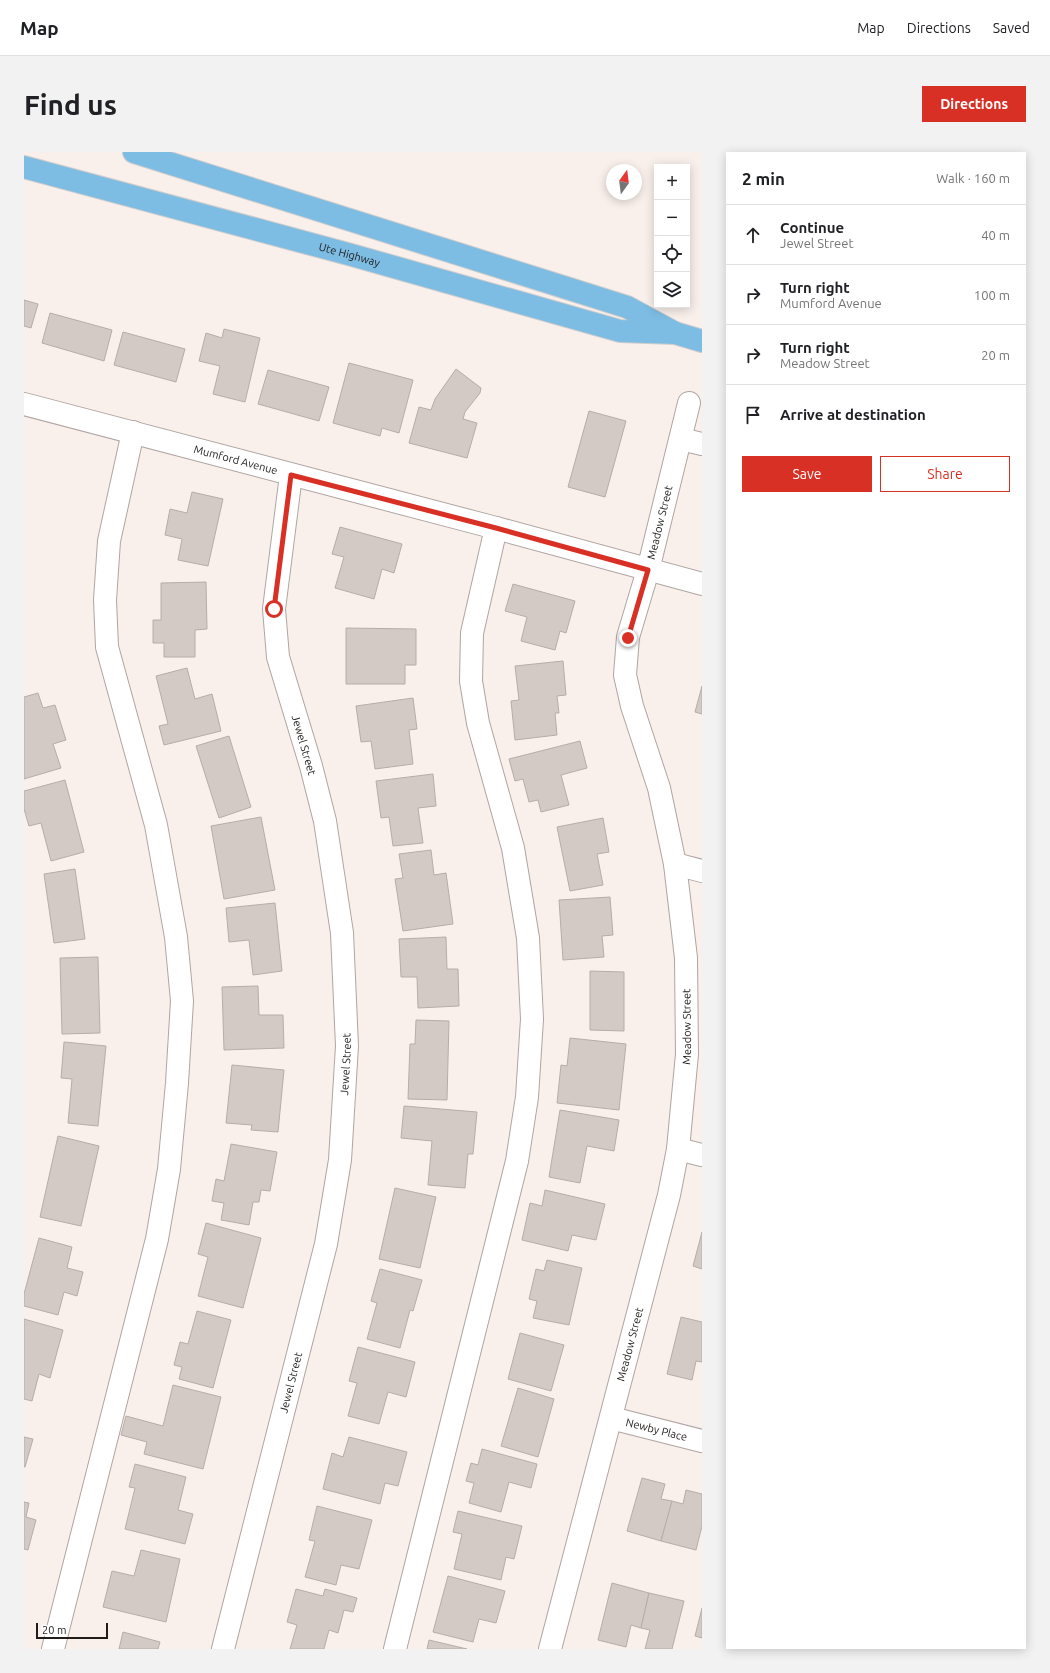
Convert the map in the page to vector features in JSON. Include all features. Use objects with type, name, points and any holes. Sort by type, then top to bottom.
[{"type":"main road","name":"Ute Highway","points":[[134,152],[627,307],[675,333],[702,341]]},
{"type":"main road","name":"Ute Highway","points":[[24,167],[348,254],[620,331],[675,333]]},
{"type":"street","name":"Meadow Street","points":[[550,1649],[669,1195],[678,1149],[687,1054],[686,958],[675,864],[659,788],[632,706],[625,675],[628,638],[648,570],[689,403]]},
{"type":"street","name":"Mumford Avenue","points":[[24,404],[496,528],[702,584]]},
{"type":"street","points":[[53,1649],[157,1240],[169,1169],[182,1001],[176,937],[156,825],[107,647],[105,600],[109,541],[133,432]]},
{"type":"street","points":[[681,439],[702,444]]},
{"type":"street","name":"Jewel Street","points":[[223,1649],[326,1244],[340,1160],[347,1046],[342,933],[324,821],[311,766],[277,651],[274,609],[291,475]]},
{"type":"street","points":[[395,1649],[517,1161],[527,1097],[532,1019],[528,938],[513,848],[478,723],[472,681],[472,633],[496,528]]},
{"type":"street","points":[[675,864],[702,871]]},
{"type":"street","points":[[678,1149],[702,1155]]},
{"type":"street","name":"Newby Place","points":[[611,1418],[702,1441]]},
{"type":"building","points":[[24,300],[38,304],[31,328],[24,326]]},
{"type":"building","points":[[50,313],[112,330],[104,361],[42,343]]},
{"type":"building","points":[[224,329],[260,338],[245,402],[213,394],[220,366],[199,361],[206,333],[222,338]]},
{"type":"building","points":[[123,332],[185,349],[176,382],[114,365]]},
{"type":"building","points":[[349,363],[413,380],[399,433],[382,428],[380,436],[333,423]]},
{"type":"building","points":[[456,369],[481,388],[480,393],[465,412],[463,419],[477,423],[467,458],[409,443],[419,407],[431,410],[435,399]]},
{"type":"building","points":[[268,370],[329,387],[319,421],[258,404]]},
{"type":"building","points":[[589,411],[626,421],[605,497],[568,487]]},
{"type":"building","points":[[192,492],[223,499],[208,566],[178,560],[182,539],[165,535],[170,509],[187,513]]},
{"type":"building","points":[[340,527],[402,544],[394,573],[382,569],[374,599],[335,588],[344,557],[332,554]]},
{"type":"building","points":[[206,582],[207,629],[195,630],[195,657],[164,657],[164,643],[153,643],[153,620],[161,620],[161,583]]},
{"type":"building","points":[[513,584],[575,601],[566,633],[560,631],[555,650],[521,641],[527,617],[505,611]]},
{"type":"building","points":[[346,628],[416,629],[416,665],[405,665],[405,684],[346,684]]},
{"type":"building","points":[[563,661],[566,695],[557,696],[559,713],[555,713],[557,735],[515,740],[511,701],[519,700],[515,666]]},
{"type":"building","points":[[187,668],[195,699],[212,694],[221,731],[164,745],[159,726],[168,724],[156,676]]},
{"type":"building","points":[[702,686],[702,714],[695,712]]},
{"type":"building","points":[[38,693],[43,708],[55,705],[66,740],[53,744],[61,768],[24,779],[24,697]]},
{"type":"building","points":[[413,698],[417,729],[409,730],[413,764],[375,769],[371,741],[361,742],[356,706]]},
{"type":"building","points":[[229,736],[251,807],[219,818],[196,746]]},
{"type":"building","points":[[580,741],[587,768],[561,775],[569,805],[541,812],[538,800],[529,802],[523,779],[515,781],[509,759]]},
{"type":"building","points":[[433,774],[436,806],[418,808],[423,843],[393,846],[389,817],[381,818],[376,781]]},
{"type":"building","points":[[65,780],[84,852],[51,861],[41,823],[29,826],[24,809],[24,791]]},
{"type":"building","points":[[261,817],[275,890],[224,899],[211,826]]},
{"type":"building","points":[[603,818],[609,852],[597,854],[603,885],[570,891],[557,827]]},
{"type":"building","points":[[431,850],[434,875],[446,873],[453,924],[403,931],[395,879],[403,878],[399,854]]},
{"type":"building","points":[[75,869],[85,939],[54,943],[44,874]]},
{"type":"building","points":[[610,897],[613,935],[602,936],[604,957],[563,960],[559,900]]},
{"type":"building","points":[[275,903],[282,971],[253,975],[249,940],[229,942],[226,908]]},
{"type":"building","points":[[446,937],[447,969],[458,969],[459,1006],[418,1008],[417,977],[401,977],[399,939]]},
{"type":"building","points":[[98,957],[100,1033],[62,1034],[60,958]]},
{"type":"building","points":[[590,971],[624,972],[624,1031],[590,1030]]},
{"type":"building","points":[[258,986],[259,1015],[283,1015],[284,1048],[224,1050],[222,987]]},
{"type":"building","points":[[416,1020],[449,1021],[447,1100],[408,1099],[410,1044],[415,1044]]},
{"type":"building","points":[[570,1038],[626,1044],[619,1110],[557,1103],[561,1065],[567,1066]]},
{"type":"building","points":[[64,1042],[106,1046],[98,1126],[68,1123],[72,1079],[61,1078]]},
{"type":"building","points":[[232,1065],[284,1070],[278,1132],[251,1130],[252,1125],[226,1123]]},
{"type":"building","points":[[404,1106],[477,1112],[473,1154],[468,1154],[465,1188],[428,1185],[432,1141],[401,1138]]},
{"type":"building","points":[[560,1110],[619,1120],[614,1151],[587,1146],[580,1183],[549,1177]]},
{"type":"building","points":[[58,1136],[99,1146],[81,1226],[40,1217]]},
{"type":"building","points":[[231,1144],[277,1152],[270,1191],[261,1190],[259,1202],[253,1202],[249,1225],[221,1220],[224,1203],[212,1201],[216,1179],[224,1181]]},
{"type":"building","points":[[395,1188],[436,1197],[420,1268],[379,1259]]},
{"type":"building","points":[[545,1190],[605,1204],[596,1240],[572,1235],[568,1251],[522,1240],[530,1203],[542,1206]]},
{"type":"building","points":[[206,1223],[261,1238],[243,1308],[198,1296],[208,1257],[198,1254]]},
{"type":"building","points":[[702,1232],[702,1269],[693,1266]]},
{"type":"building","points":[[39,1238],[72,1247],[67,1268],[83,1272],[77,1296],[64,1292],[58,1315],[24,1306],[24,1294]]},
{"type":"building","points":[[547,1260],[582,1268],[569,1325],[533,1318],[537,1301],[529,1299],[536,1269],[544,1271]]},
{"type":"building","points":[[380,1269],[422,1280],[413,1311],[410,1310],[400,1348],[367,1339],[377,1303],[371,1301]]},
{"type":"building","points":[[197,1311],[231,1320],[213,1388],[179,1379],[182,1367],[174,1365],[180,1342],[188,1344]]},
{"type":"building","points":[[681,1317],[702,1322],[702,1362],[696,1361],[692,1380],[667,1374]]},
{"type":"building","points":[[24,1319],[63,1330],[50,1378],[39,1374],[32,1401],[24,1399]]},
{"type":"building","points":[[520,1333],[564,1345],[551,1391],[508,1379]]},
{"type":"building","points":[[358,1347],[415,1362],[406,1397],[388,1392],[379,1424],[348,1416],[357,1383],[349,1381]]},
{"type":"building","points":[[173,1385],[221,1397],[203,1469],[144,1454],[147,1442],[121,1435],[126,1416],[163,1426]]},
{"type":"building","points":[[518,1388],[554,1399],[538,1457],[501,1446]]},
{"type":"building","points":[[24,1437],[33,1439],[25,1467],[24,1467]]},
{"type":"building","points":[[349,1437],[407,1452],[398,1486],[385,1483],[380,1504],[323,1489],[332,1453],[343,1457]]},
{"type":"building","points":[[482,1449],[537,1464],[531,1488],[509,1482],[501,1512],[469,1503],[474,1483],[466,1481],[471,1463],[478,1465]]},
{"type":"building","points":[[135,1464],[186,1477],[178,1510],[193,1514],[185,1544],[125,1529],[135,1488],[129,1487]]},
{"type":"building","points":[[642,1478],[665,1484],[661,1499],[672,1501],[661,1541],[627,1531]]},
{"type":"building","points":[[686,1490],[702,1494],[702,1526],[696,1550],[661,1541],[672,1501],[683,1504]]},
{"type":"building","points":[[24,1502],[29,1503],[26,1517],[36,1520],[28,1550],[24,1549]]},
{"type":"building","points":[[317,1506],[372,1520],[359,1569],[341,1565],[336,1585],[305,1577],[315,1541],[309,1540]]},
{"type":"building","points":[[458,1511],[522,1526],[514,1559],[506,1557],[501,1580],[454,1569],[462,1534],[453,1532]]},
{"type":"building","points":[[141,1550],[180,1559],[166,1622],[103,1607],[112,1571],[134,1576]]},
{"type":"building","points":[[448,1576],[505,1591],[496,1623],[479,1619],[473,1642],[433,1632]]},
{"type":"building","points":[[612,1583],[649,1593],[641,1628],[631,1625],[626,1647],[598,1640]]},
{"type":"building","points":[[296,1589],[323,1596],[325,1589],[357,1598],[353,1612],[344,1610],[338,1633],[329,1630],[324,1649],[290,1649],[297,1625],[287,1622]]},
{"type":"building","points":[[649,1593],[684,1601],[672,1649],[645,1649],[650,1630],[641,1628]]},
{"type":"building","points":[[702,1608],[702,1638],[695,1636]]},
{"type":"building","points":[[123,1632],[160,1642],[158,1649],[119,1649]]},
{"type":"building","points":[[429,1640],[467,1649],[427,1649]]},
{"type":"route","points":[[274,609],[277,573],[291,475],[496,528],[648,570],[628,638]]}]
